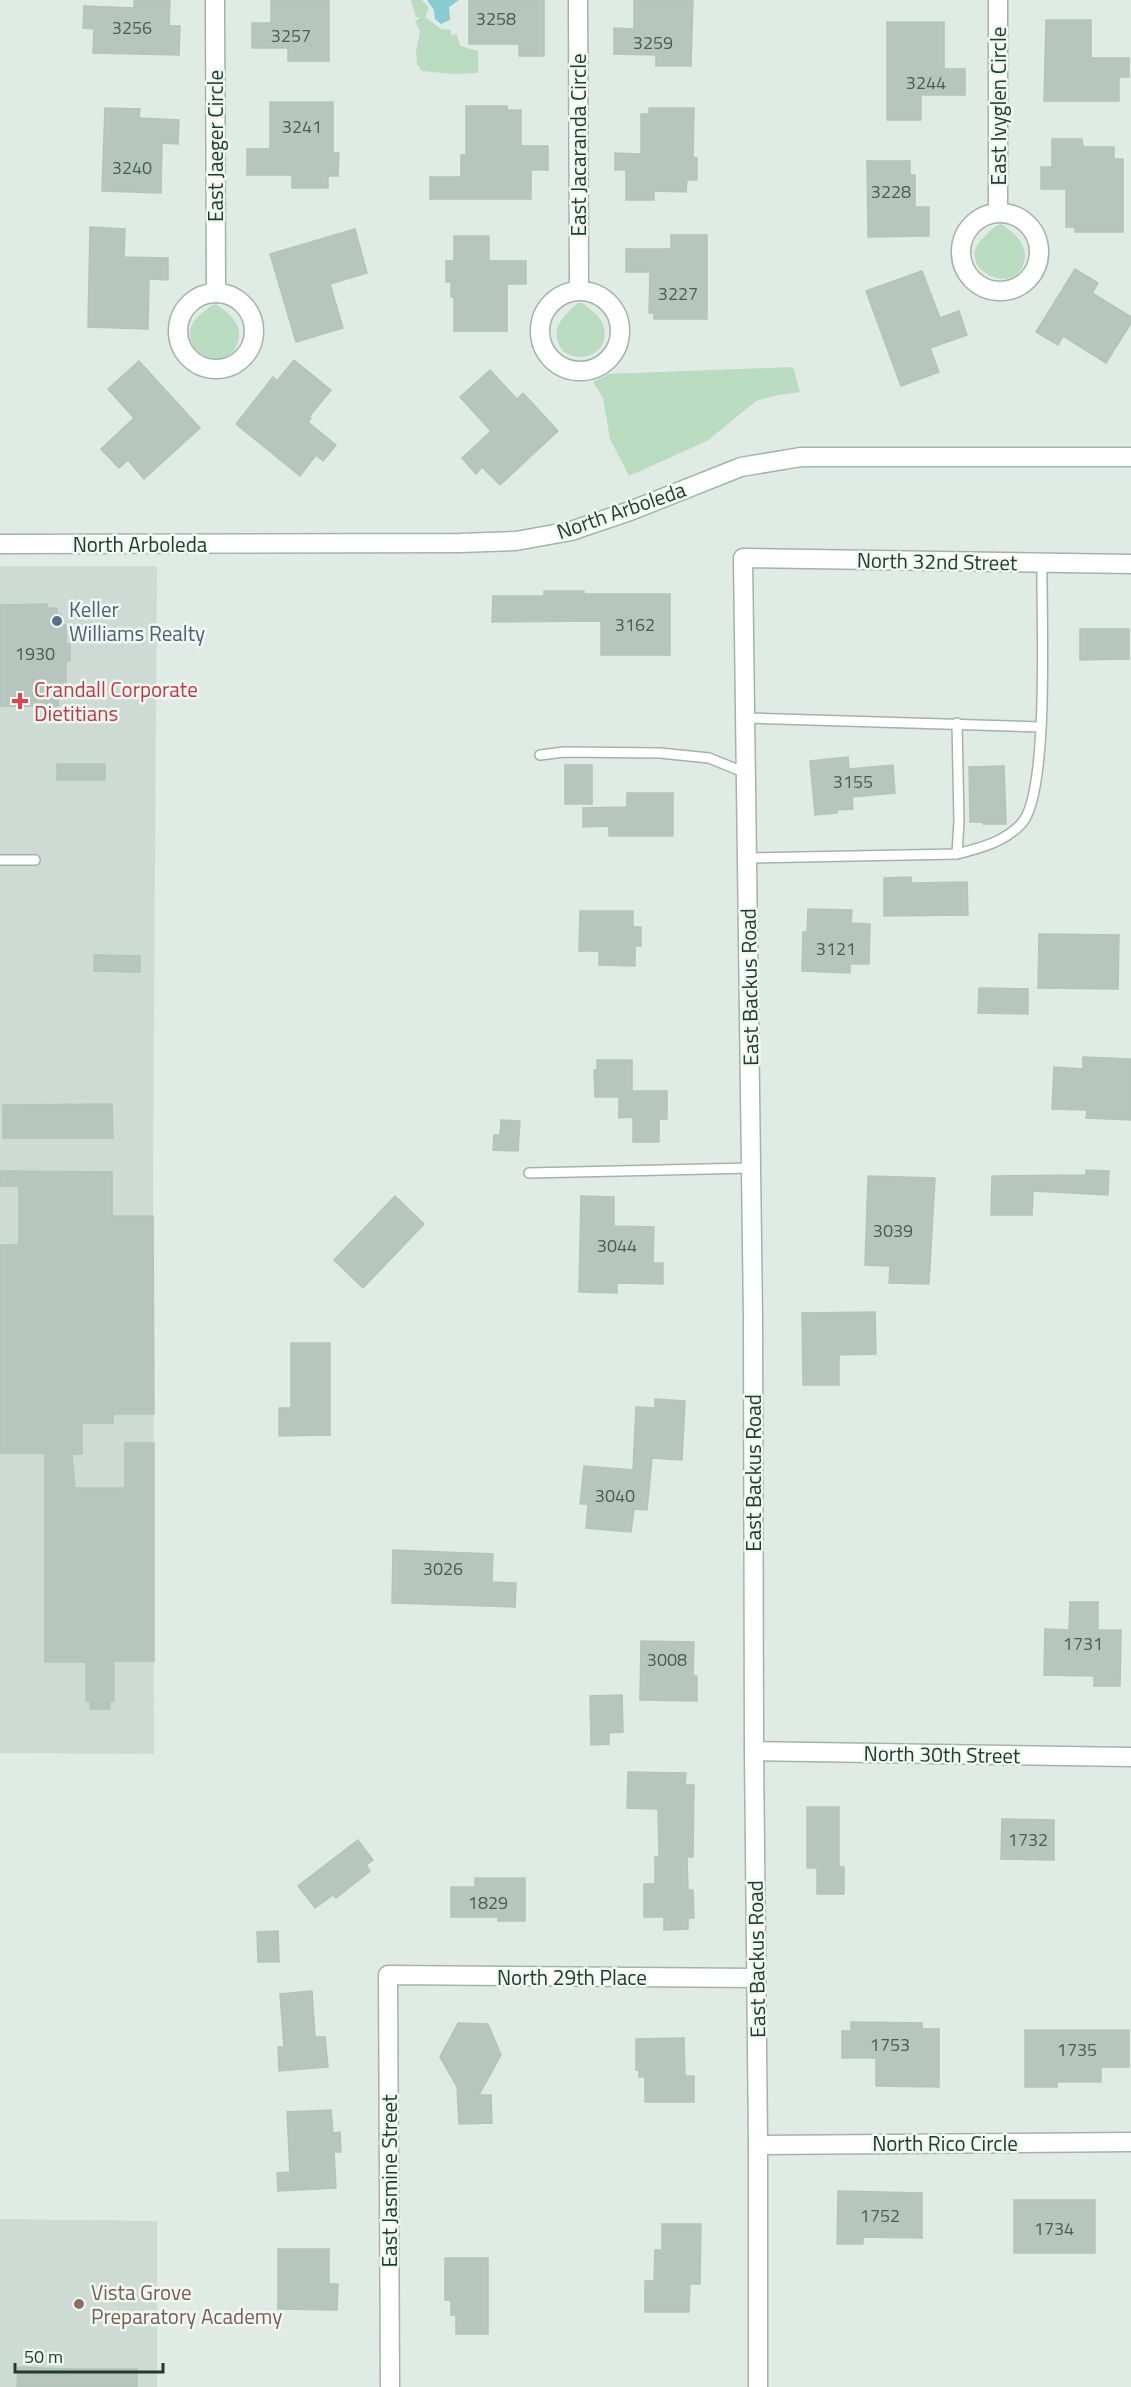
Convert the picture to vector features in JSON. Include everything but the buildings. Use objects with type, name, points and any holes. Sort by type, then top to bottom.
[{"type":"street","name":"East Jaeger Circle","points":[[214,0],[216,293]]},
{"type":"street","name":"East Jacaranda Circle","points":[[578,0],[579,290]]},
{"type":"street","name":"East Ivyglen Circle","points":[[998,0],[999,212]]},
{"type":"street","name":"East Ivyglen Circle","points":[[999,212],[1023,220],[1032,229],[1039,252],[1037,264],[1022,284],[1000,291],[985,288],[974,281],[965,270],[961,257],[961,244],[975,221],[987,214],[999,212]]},
{"type":"street","points":[[579,290],[594,293],[606,300],[615,311],[619,323],[619,337],[611,355],[596,368],[583,371],[569,370],[557,364],[545,349],[540,331],[542,318],[548,307],[557,298],[579,290]]},
{"type":"street","points":[[216,293],[229,295],[248,310],[254,333],[248,350],[236,363],[225,368],[212,369],[201,366],[190,359],[182,348],[178,329],[183,310],[192,301],[204,295],[216,293]]},
{"type":"street","name":"North Arboleda","points":[[0,544],[516,541],[581,528],[741,467],[801,457],[1131,457]]},
{"type":"street","name":"North 32nd Street","points":[[743,558],[1131,564]]},
{"type":"street","name":"East Backus Road","points":[[743,558],[751,1168],[758,2387]]},
{"type":"street","name":"North 30th Street","points":[[754,1751],[1131,1757]]},
{"type":"street","name":"North 29th Place","points":[[388,1975],[755,1978]]},
{"type":"street","name":"East Jasmine Street","points":[[388,1975],[390,2387]]},
{"type":"street","name":"North Rico Circle","points":[[758,2145],[1131,2142]]},
{"type":"lane","points":[[747,858],[957,854],[980,848],[1009,835],[1024,821],[1035,796],[1041,727],[1041,563]]},
{"type":"lane","points":[[745,718],[1041,727]]},
{"type":"lane","points":[[957,723],[959,821],[957,854]]},
{"type":"lane","points":[[540,754],[660,753],[709,758],[746,773]]},
{"type":"lane","points":[[0,860],[35,860]]},
{"type":"lane","points":[[529,1173],[751,1168]]},
{"type":"shaded area","points":[[0,566],[157,566],[153,1172],[154,1754],[0,1753]]},
{"type":"shaded area","name":"Vista Grove Preparatory Academy","points":[[0,2219],[157,2221],[157,2387],[0,2387]]},
{"type":"green space","points":[[411,0],[422,0],[429,8],[425,17],[441,29],[451,30],[451,35],[457,34],[460,46],[478,51],[478,73],[454,74],[422,71],[417,64],[416,52],[420,31],[415,22],[420,17],[416,17]]},
{"type":"green space","points":[[1002,224],[1021,242],[1025,257],[1020,270],[1012,277],[1001,279],[990,276],[981,269],[975,260],[975,249],[990,231]]},
{"type":"green space","points":[[578,303],[582,303],[596,314],[605,332],[604,341],[595,353],[580,357],[563,351],[557,337],[557,330],[562,319]]},
{"type":"green space","points":[[216,304],[237,324],[239,336],[232,353],[223,358],[213,359],[196,349],[191,340],[190,331],[195,320]]},
{"type":"green space","points":[[793,367],[800,392],[756,401],[707,441],[629,476],[610,439],[603,398],[593,382],[609,374]]},
{"type":"water","points":[[427,0],[459,0],[449,7],[450,20],[441,24],[435,19],[434,10]]},
{"type":"place","name":"Keller Williams Realty","points":[[57,621]]},
{"type":"place","name":"Crandall Corporate Dietitians","points":[[20,701]]},
{"type":"place","name":"Vista Grove Preparatory Academy","points":[[79,2304]]}]
